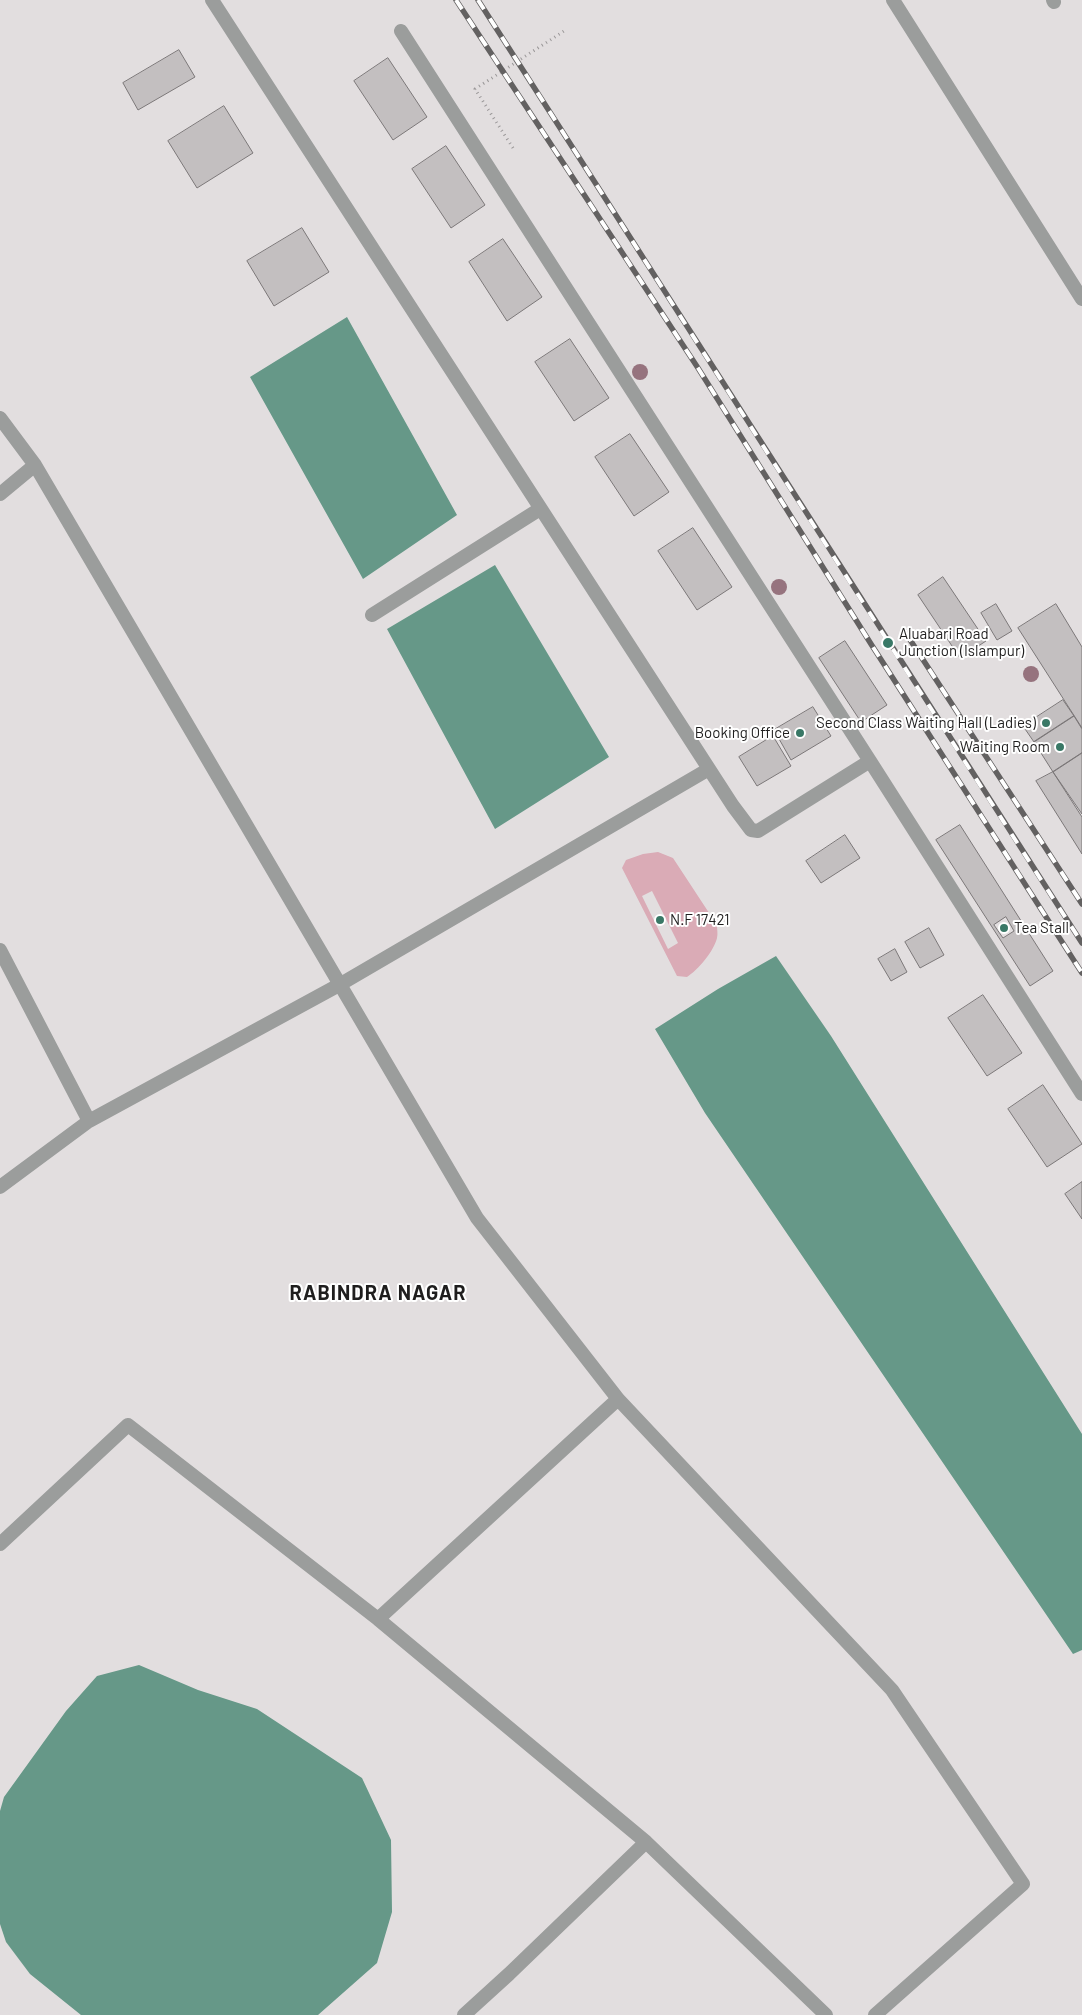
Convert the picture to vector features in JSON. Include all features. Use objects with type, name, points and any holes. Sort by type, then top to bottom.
[{"type":"street","points":[[212,0],[747,826],[751,830],[758,831],[870,761]]},
{"type":"street","points":[[893,0],[1082,299]]},
{"type":"street","points":[[401,31],[1082,1094]]},
{"type":"street","points":[[0,418],[35,465],[477,1218],[618,1399],[892,1690],[1024,1884],[874,2015]]},
{"type":"street","points":[[0,494],[35,465]]},
{"type":"street","points":[[372,615],[540,509]]},
{"type":"street","points":[[0,1188],[89,1121],[339,985],[709,769]]},
{"type":"street","points":[[0,950],[89,1121]]},
{"type":"street","points":[[378,1620],[618,1399]]},
{"type":"street","points":[[0,1544],[128,1425],[378,1620],[646,1842],[826,2015]]},
{"type":"street","points":[[464,2015],[510,1974],[646,1842]]},
{"type":"path","points":[[512,148],[475,89],[564,31],[566,34]]},
{"type":"shaded area","points":[[347,317],[457,515],[363,579],[250,377]]},
{"type":"shaded area","points":[[495,565],[609,757],[495,829],[387,629]]},
{"type":"shaded area","points":[[658,852],[673,858],[717,925],[717,938],[713,949],[701,965],[687,977],[677,976],[622,868],[626,860],[643,854]],"holes":[[[652,891],[678,943],[668,949],[642,896]]]},
{"type":"shaded area","points":[[776,956],[831,1036],[1082,1434],[1082,1650],[1073,1654],[705,1113],[655,1029],[718,989]]},
{"type":"shaded area","points":[[139,1665],[198,1690],[257,1709],[362,1778],[391,1840],[392,1912],[377,1963],[318,2015],[81,2015],[30,1974],[6,1942],[0,1924],[0,1811],[4,1797],[66,1711],[97,1676]]},
{"type":"building","points":[[179,50],[195,77],[138,110],[123,83]]},
{"type":"building","points":[[388,58],[427,117],[393,140],[354,81]]},
{"type":"building","points":[[224,106],[253,153],[197,188],[168,141]]},
{"type":"building","points":[[446,146],[485,205],[451,228],[412,169]]},
{"type":"building","points":[[302,228],[329,272],[274,306],[247,261]]},
{"type":"building","points":[[503,239],[542,297],[507,321],[469,262]]},
{"type":"building","points":[[570,339],[609,398],[574,421],[535,362]]},
{"type":"building","points":[[630,434],[669,492],[634,516],[595,457]]},
{"type":"building","points":[[693,528],[732,587],[697,610],[658,551]]},
{"type":"building","points":[[943,577],[986,641],[960,658],[918,595]]},
{"type":"building","points":[[996,604],[1012,631],[997,640],[981,613]]},
{"type":"building","points":[[1056,604],[1082,647],[1082,728],[1018,628]]},
{"type":"building","points":[[845,641],[887,705],[861,722],[819,658]]},
{"type":"building","name":"Second Class Waiting Hall (Ladies)","points":[[1063,700],[1074,716],[1034,742],[1023,726]]},
{"type":"building","points":[[813,707],[831,736],[791,760],[774,730]]},
{"type":"building","name":"Waiting Room","points":[[1074,716],[1082,729],[1082,753],[1053,772],[1034,742]]},
{"type":"building","points":[[773,736],[791,766],[757,786],[739,757]]},
{"type":"building","points":[[1082,753],[1082,814],[1053,772]]},
{"type":"building","points":[[1053,772],[1082,817],[1082,854],[1036,781]]},
{"type":"building","points":[[960,825],[1053,971],[1030,986],[936,840]]},
{"type":"building","points":[[845,835],[860,858],[821,883],[806,861]]},
{"type":"building","name":"Tea Stall","points":[[1006,917],[1014,931],[1003,938],[994,925]]},
{"type":"building","points":[[929,928],[944,955],[920,968],[905,942]]},
{"type":"building","points":[[895,949],[907,972],[891,981],[878,959]]},
{"type":"building","points":[[983,995],[1022,1053],[987,1076],[948,1018]]},
{"type":"building","points":[[1043,1085],[1082,1144],[1047,1167],[1008,1109]]},
{"type":"building","points":[[1082,1182],[1082,1219],[1065,1194]]},
{"type":"railway","points":[[456,0],[698,368],[871,644],[1082,973]]},
{"type":"railway","points":[[478,0],[1082,943]]},
{"type":"railway","points":[[905,632],[1082,904]]},
{"type":"place","name":"Aluabari Road Junction (Islampur)","points":[[888,643]]},
{"type":"place","name":"Second Class Waiting Hall (Ladies)","points":[[1046,723]]},
{"type":"place","name":"Booking Office","points":[[800,733]]},
{"type":"place","name":"Waiting Room","points":[[1060,747]]},
{"type":"place","name":"N.F 17421","points":[[660,920]]},
{"type":"place","name":"Tea Stall","points":[[1004,928]]},
{"type":"district","name":"RABINDRA NAGAR","points":[[378,1293]]}]
